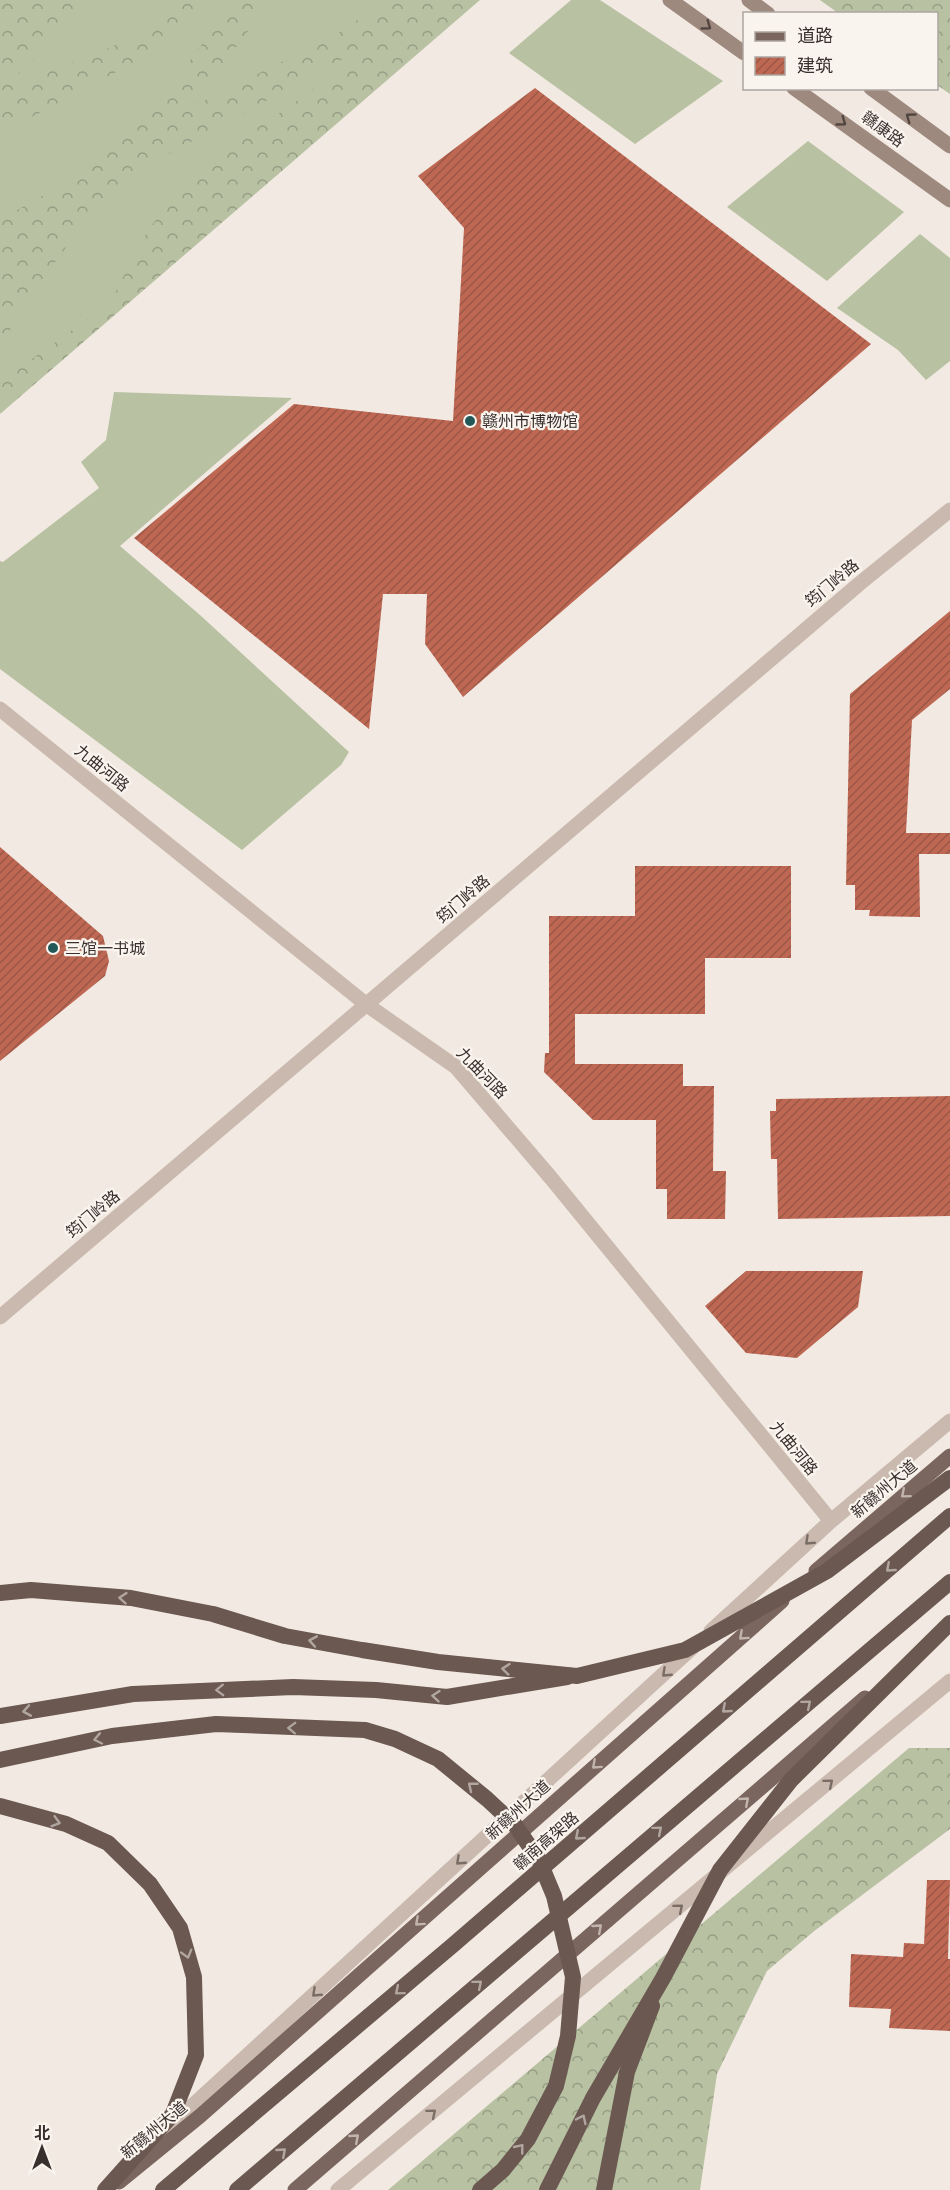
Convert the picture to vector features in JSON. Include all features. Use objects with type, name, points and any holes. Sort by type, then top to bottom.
[{"type":"highway","points":[[0,1716],[133,1694],[293,1687],[376,1690],[447,1697],[577,1676],[685,1650],[827,1571],[950,1478]]},
{"type":"highway","name":"赣南高架路","points":[[163,2190],[453,1945],[950,1515]]},
{"type":"highway","points":[[237,2190],[950,1582]]},
{"type":"highway","points":[[0,1593],[31,1590],[131,1599],[213,1614],[285,1636],[362,1650],[438,1662],[577,1676]]},
{"type":"highway","points":[[547,2190],[592,2098],[663,1978],[720,1870],[791,1780],[950,1624]]},
{"type":"highway","points":[[0,1760],[112,1736],[216,1725],[365,1730],[395,1739],[438,1758],[487,1799],[514,1825],[538,1860],[554,1896],[573,1977],[568,2036],[556,2086],[528,2139],[503,2170],[480,2190]]},
{"type":"highway","points":[[0,1806],[66,1824],[108,1843],[150,1884],[180,1928],[194,1977],[196,2055],[173,2114],[107,2190]]},
{"type":"highway","points":[[604,2190],[627,2072],[663,1978]]},
{"type":"main road","points":[[670,0],[743,52]]},
{"type":"main road","points":[[749,0],[765,12]]},
{"type":"main road","name":"赣康路","points":[[797,90],[950,200]]},
{"type":"main road","name":"赣康路","points":[[874,90],[950,146]]},
{"type":"main road","name":"新赣州大道","points":[[107,2190],[200,2116],[835,1554],[950,1456]]},
{"type":"main road","points":[[295,2190],[950,1624]]},
{"type":"street","name":"筠门岭路","points":[[0,1317],[859,584],[950,510]]},
{"type":"street","name":"九曲河路","points":[[0,709],[367,1005],[456,1067],[551,1178],[831,1521]]},
{"type":"street","points":[[100,2190],[831,1521],[950,1421]]},
{"type":"street","points":[[338,2190],[950,1681]]},
{"type":"green space","points":[[0,0],[480,0],[0,414]]},
{"type":"green space","points":[[99,0],[175,0],[159,17],[120,43],[76,61],[8,83]]},
{"type":"green space","points":[[210,0],[234,0],[149,117],[91,168],[0,220],[0,138],[26,120],[165,46]]},
{"type":"green space","points":[[274,0],[387,0],[334,36],[193,106],[253,24]]},
{"type":"green space","points":[[571,0],[600,0],[723,81],[635,144],[509,53]]},
{"type":"green space","points":[[820,0],[950,0],[950,94],[938,86],[938,12],[837,12]]},
{"type":"green space","points":[[369,45],[287,108],[218,154],[176,190],[142,240],[110,303],[18,369],[3,376],[0,372],[0,349],[21,309],[83,224],[120,187],[167,155]]},
{"type":"green space","points":[[808,141],[904,212],[827,281],[727,207]]},
{"type":"green space","points":[[920,234],[950,258],[950,361],[926,380],[898,350],[837,308]]},
{"type":"green space","points":[[114,392],[292,398],[120,546],[200,615],[349,752],[341,765],[242,850],[0,669],[0,561],[3,562],[99,488],[81,462],[106,440]]},
{"type":"green space","points":[[909,1748],[950,1748],[950,1829],[813,1932],[767,1971],[717,2074],[700,2190],[388,2190]]},
{"type":"building","points":[[535,88],[871,344],[463,697],[425,644],[427,594],[383,594],[369,729],[134,538],[294,404],[453,421],[464,228],[418,176]]},
{"type":"building","points":[[950,611],[950,689],[912,720],[906,833],[950,833],[950,854],[919,854],[920,917],[869,916],[870,910],[855,910],[855,885],[846,885],[850,694]]},
{"type":"building","name":"三馆一书城","points":[[0,847],[103,936],[109,961],[105,976],[0,1061]]},
{"type":"building","points":[[635,866],[791,866],[791,958],[705,958],[705,1014],[575,1014],[575,1064],[683,1064],[683,1086],[714,1086],[713,1171],[726,1171],[725,1219],[667,1219],[667,1189],[656,1189],[656,1120],[593,1120],[544,1072],[545,1053],[549,1053],[549,916],[635,916]]},
{"type":"building","points":[[950,1096],[950,1216],[778,1219],[777,1159],[771,1159],[770,1111],[776,1111],[776,1099]]},
{"type":"building","points":[[746,1271],[863,1271],[858,1307],[797,1358],[746,1353],[705,1306]]},
{"type":"building","points":[[927,1880],[950,1880],[948,1959],[950,1959],[950,2031],[889,2028],[891,2009],[849,2007],[851,1954],[903,1957],[904,1943],[924,1944]]},
{"type":"place","name":"赣州市博物馆","points":[[470,421]]},
{"type":"place","name":"三馆一书城","points":[[53,948]]}]
